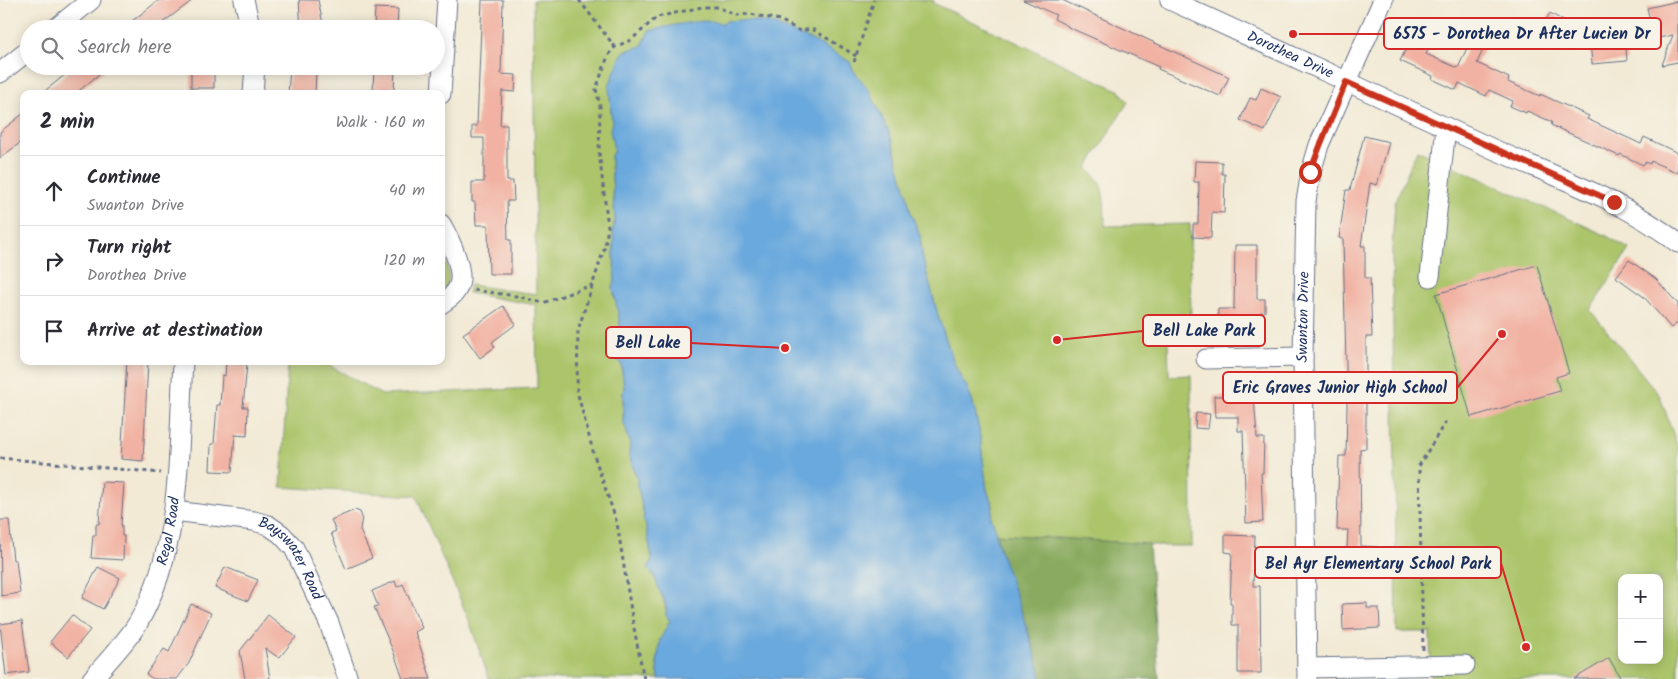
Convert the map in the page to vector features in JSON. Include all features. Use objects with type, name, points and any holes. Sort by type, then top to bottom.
[{"type":"street","points":[[67,20],[91,0]]},
{"type":"street","points":[[244,0],[249,20]]},
{"type":"street","points":[[445,31],[447,0]]},
{"type":"street","name":"Dorothea Drive","points":[[1170,0],[1346,82],[1614,202],[1661,230],[1678,243]]},
{"type":"street","name":"Swanton Drive","points":[[1307,674],[1303,357],[1306,201],[1310,172],[1346,82],[1383,0]]},
{"type":"street","points":[[0,74],[20,57]]},
{"type":"street","points":[[253,90],[254,75]]},
{"type":"street","points":[[441,90],[442,75]]},
{"type":"street","points":[[1430,277],[1446,127]]},
{"type":"street","points":[[445,233],[458,262],[461,277],[458,288],[451,298],[445,302]]},
{"type":"street","points":[[1206,359],[1303,357]]},
{"type":"street","name":"Regal Road","points":[[92,679],[137,625],[153,594],[162,567],[174,511],[183,365]]},
{"type":"street","name":"Bayswater Road","points":[[174,511],[254,521],[268,525],[281,534],[294,548],[325,614],[348,679]]},
{"type":"street","points":[[1307,674],[1424,672],[1465,665]]},
{"type":"path","points":[[579,0],[615,47]]},
{"type":"path","points":[[854,62],[874,0]]},
{"type":"path","points":[[644,679],[633,623],[618,523],[594,455],[577,391],[578,330],[605,246],[608,227],[599,152],[600,106],[596,90],[608,56],[615,47],[631,40],[657,17],[702,8],[717,7],[736,15],[765,16],[780,20],[800,31],[812,29],[856,56]]},
{"type":"path","points":[[458,288],[516,296],[543,302],[592,285]]},
{"type":"path","points":[[1424,672],[1419,466],[1448,419]]},
{"type":"path","points":[[0,458],[177,475]]},
{"type":"green space","points":[[533,0],[934,0],[933,3],[1120,91],[1128,102],[1087,168],[1098,180],[1101,187],[1105,226],[1190,224],[1191,339],[1168,340],[1169,376],[1191,375],[1192,546],[996,534],[991,518],[993,506],[987,490],[979,430],[973,403],[954,363],[939,319],[922,255],[920,236],[910,210],[892,139],[869,90],[853,70],[850,62],[842,57],[748,21],[649,31],[642,46],[625,51],[621,56],[609,86],[614,150],[611,156],[615,220],[613,230],[615,281],[613,288],[620,323],[624,388],[623,421],[630,441],[629,455],[637,479],[652,558],[648,567],[660,590],[665,604],[666,615],[670,621],[660,640],[657,664],[659,679],[489,679],[469,620],[416,496],[281,487],[288,365],[329,365],[382,395],[537,388],[536,305],[468,293],[470,285],[536,294]]},
{"type":"green space","points":[[1417,150],[1605,235],[1629,249],[1590,310],[1660,396],[1678,448],[1678,679],[1431,679],[1430,632],[1397,632],[1392,248],[1395,202]]},
{"type":"green space","points":[[445,260],[449,273],[448,285],[445,291]]},
{"type":"green space","points":[[996,534],[1149,544],[1159,679],[1041,679],[1032,643],[1001,555]]},
{"type":"water","points":[[741,20],[770,23],[816,42],[850,62],[853,70],[869,90],[889,132],[910,210],[920,236],[922,255],[939,319],[954,363],[973,403],[979,430],[987,490],[993,506],[991,518],[995,527],[997,542],[1039,667],[1041,679],[659,679],[657,664],[660,640],[670,621],[666,615],[667,610],[664,598],[659,590],[654,574],[648,569],[652,558],[643,520],[644,515],[637,487],[637,479],[629,455],[630,441],[623,421],[624,388],[621,363],[618,361],[622,352],[620,323],[613,288],[615,281],[613,229],[615,220],[611,156],[614,150],[610,130],[612,122],[609,86],[621,56],[625,51],[642,46],[649,31],[697,22],[708,21],[723,24],[726,21]]},
{"type":"building","points":[[159,0],[193,0],[166,20],[133,20]]},
{"type":"building","points":[[299,0],[318,0],[322,20],[300,20]]},
{"type":"building","points":[[482,0],[503,0],[501,74],[516,75],[515,92],[502,91],[500,125],[507,125],[507,181],[513,181],[514,201],[507,201],[508,240],[511,240],[511,274],[489,274],[488,225],[476,225],[475,202],[472,202],[472,182],[484,182],[484,138],[472,138],[472,126],[477,126]]},
{"type":"building","points":[[1023,0],[1062,0],[1229,77],[1220,96],[1068,27],[1054,19],[1056,15]]},
{"type":"building","points":[[1678,1],[1678,62],[1662,65],[1673,35],[1654,39],[1647,8]]},
{"type":"building","points":[[375,8],[398,9],[397,20],[374,20]]},
{"type":"building","points":[[1550,13],[1581,34],[1571,51],[1538,33]]},
{"type":"building","points":[[1414,32],[1433,40],[1426,54],[1458,68],[1471,39],[1485,45],[1477,63],[1509,78],[1508,82],[1589,116],[1587,119],[1641,144],[1644,137],[1678,153],[1678,173],[1651,161],[1650,164],[1645,162],[1643,165],[1620,154],[1619,156],[1551,125],[1552,122],[1510,106],[1513,101],[1489,90],[1486,96],[1459,83],[1456,90],[1432,79],[1433,76],[1400,61]]},
{"type":"building","points":[[1625,37],[1627,61],[1592,64],[1590,41]]},
{"type":"building","points":[[65,75],[98,75],[80,90],[46,90]]},
{"type":"building","points":[[191,75],[214,75],[214,88],[191,88]]},
{"type":"building","points":[[289,75],[316,75],[315,90],[288,90]]},
{"type":"building","points":[[374,75],[395,75],[394,90],[373,90]]},
{"type":"building","points":[[1261,88],[1281,97],[1265,131],[1240,120],[1250,98],[1256,100]]},
{"type":"building","points":[[20,116],[20,143],[0,158],[0,132]]},
{"type":"building","points":[[1364,136],[1389,142],[1377,185],[1370,183],[1361,246],[1365,246],[1365,278],[1370,278],[1372,337],[1366,337],[1366,448],[1360,449],[1361,546],[1377,547],[1375,577],[1360,576],[1361,566],[1346,565],[1348,530],[1337,530],[1339,456],[1346,456],[1347,406],[1343,239],[1339,238],[1346,190],[1350,190]]},
{"type":"building","points":[[1195,161],[1222,162],[1222,174],[1225,174],[1224,213],[1212,212],[1211,238],[1193,237],[1193,224],[1198,224],[1199,182],[1194,182]]},
{"type":"building","points":[[1235,245],[1257,245],[1257,299],[1265,299],[1265,312],[1261,312],[1261,330],[1226,330],[1226,327],[1218,327],[1218,309],[1234,309]]},
{"type":"building","points":[[1629,260],[1656,279],[1678,304],[1678,322],[1671,328],[1644,297],[1616,277]]},
{"type":"building","points":[[1537,265],[1569,373],[1556,377],[1560,391],[1471,417],[1436,294]]},
{"type":"building","points":[[503,306],[516,324],[492,342],[495,347],[480,358],[463,334]]},
{"type":"building","points":[[127,365],[148,365],[143,461],[121,459]]},
{"type":"building","points":[[226,365],[247,365],[243,407],[248,407],[247,436],[235,435],[232,472],[210,471],[211,444],[214,444],[217,405],[220,405],[222,375],[225,376]]},
{"type":"building","points":[[1214,396],[1254,396],[1257,438],[1264,438],[1263,473],[1261,473],[1263,522],[1246,523],[1243,431],[1238,431],[1238,417],[1215,417]]},
{"type":"building","points":[[1196,413],[1210,414],[1208,429],[1195,428]]},
{"type":"building","points":[[102,482],[124,483],[121,525],[122,536],[124,536],[123,560],[91,558],[93,535],[96,535],[96,524],[99,524]]},
{"type":"building","points":[[355,510],[360,512],[362,517],[360,530],[372,558],[346,569],[331,533],[336,531],[331,520]]},
{"type":"building","points":[[0,520],[9,520],[13,560],[16,560],[20,593],[1,596]]},
{"type":"building","points":[[1225,535],[1255,536],[1253,586],[1260,586],[1261,673],[1238,673],[1238,625],[1232,625],[1232,603],[1230,603],[1232,553],[1225,552]]},
{"type":"building","points":[[98,567],[120,578],[103,609],[82,598]]},
{"type":"building","points":[[225,567],[258,580],[248,601],[215,588]]},
{"type":"building","points":[[395,581],[397,587],[403,584],[422,628],[415,632],[431,679],[403,679],[374,607],[378,606],[372,591]]},
{"type":"building","points":[[1367,603],[1367,608],[1379,608],[1380,628],[1343,630],[1342,604]]},
{"type":"building","points":[[191,604],[211,613],[189,663],[177,679],[153,679],[146,674],[164,649],[169,652]]},
{"type":"building","points":[[72,615],[90,630],[68,657],[50,642]]},
{"type":"building","points":[[268,615],[296,637],[279,658],[265,648],[270,679],[245,679],[240,651]]},
{"type":"building","points":[[22,621],[29,672],[6,675],[0,624]]},
{"type":"building","points":[[1609,658],[1621,679],[1574,679]]},
{"type":"place","name":"6575 - Dorothea Dr After Lucien Dr","points":[[1293,34]]},
{"type":"place","name":"Eric Graves Junior High School","points":[[1502,334]]},
{"type":"place","name":"Bell Lake Park","points":[[1057,340]]},
{"type":"place","name":"Bell Lake","points":[[785,348]]},
{"type":"place","name":"Bel Ayr Elementary School Park","points":[[1526,647]]},
{"type":"route","points":[[1310,172],[1346,82],[1525,164],[1614,202]]}]
